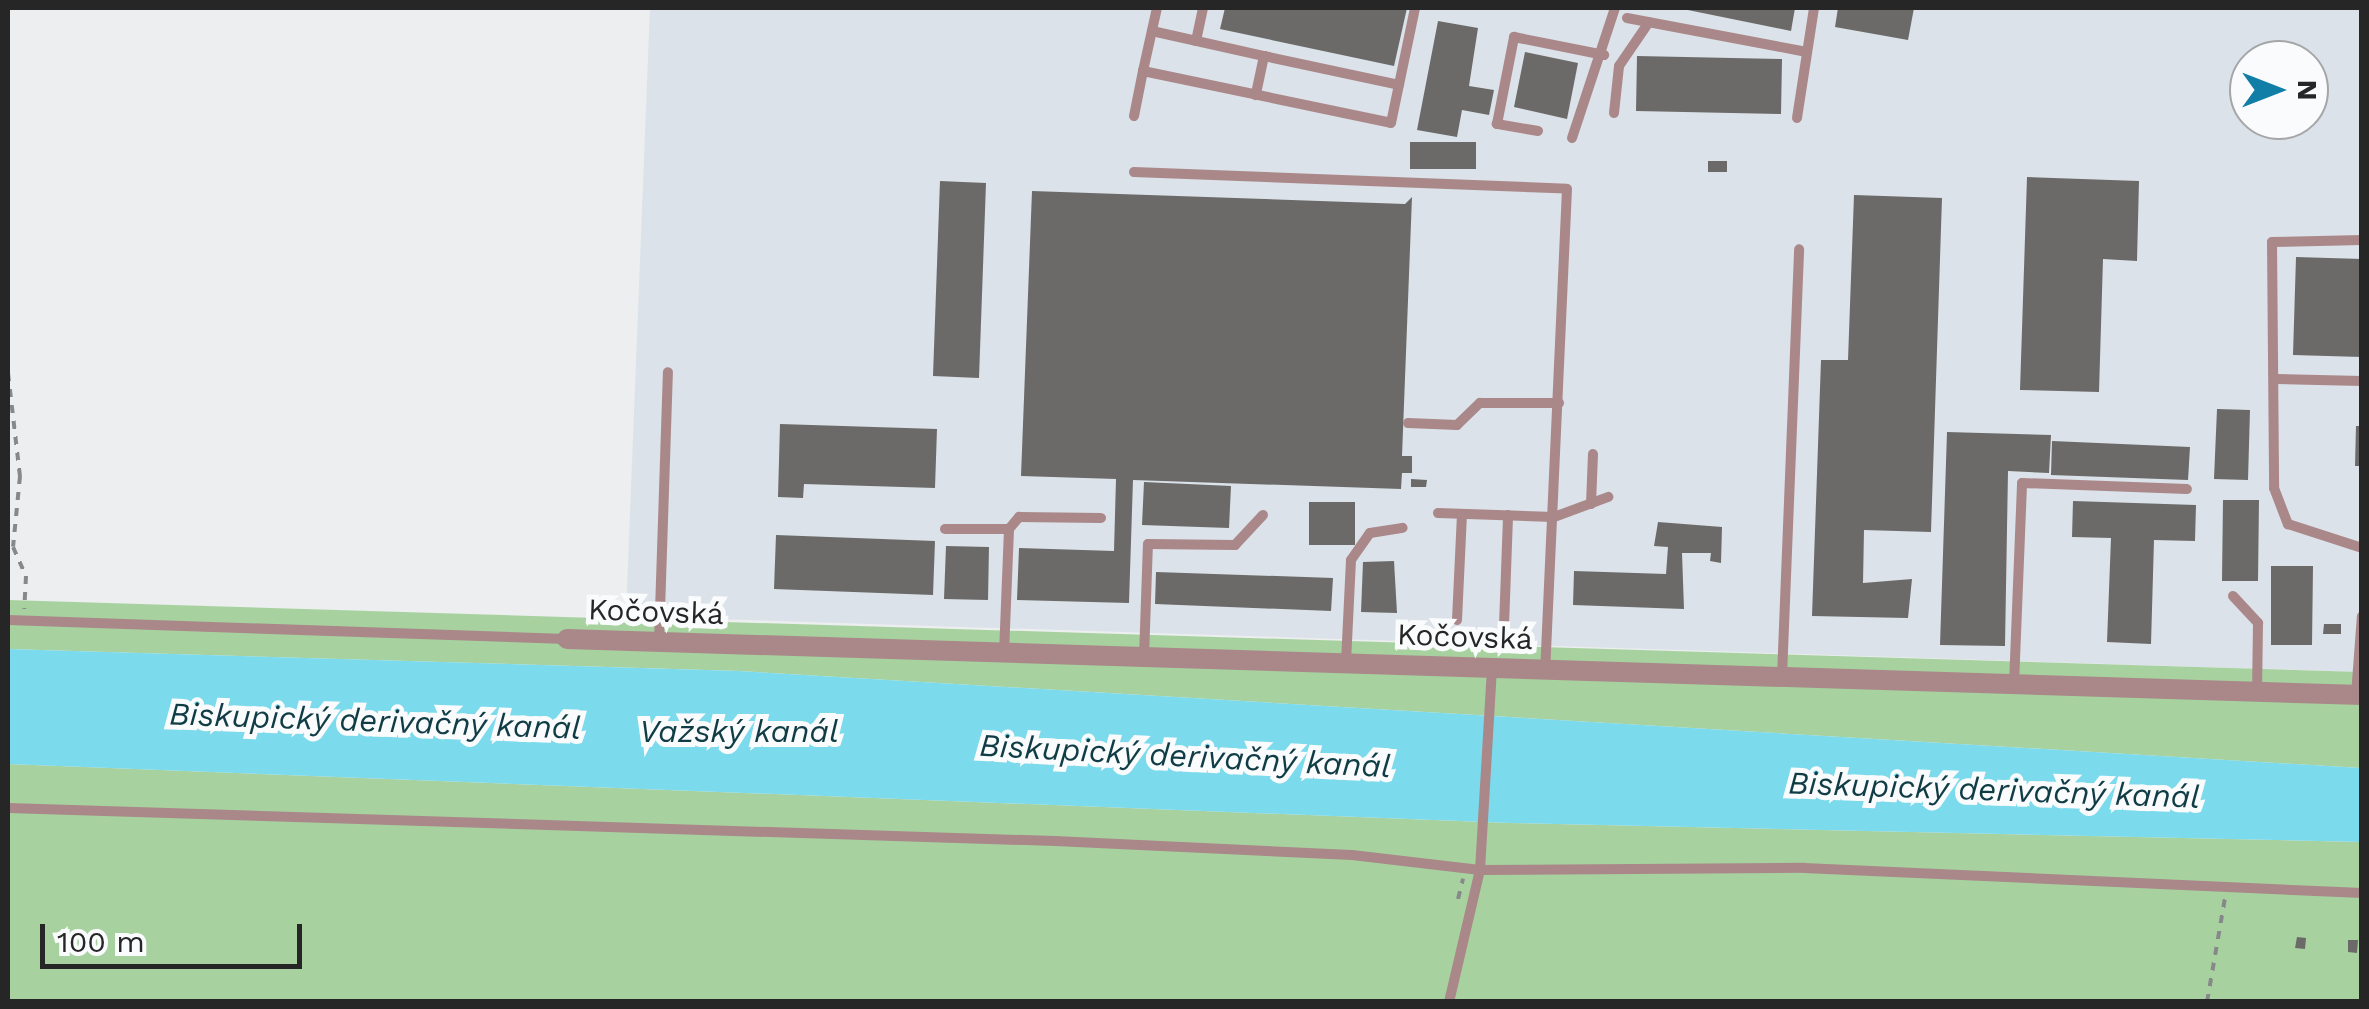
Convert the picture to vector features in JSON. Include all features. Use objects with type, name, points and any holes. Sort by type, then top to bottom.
[{"type":"street","name":"Kočovská","points":[[567,639],[2359,695]]},
{"type":"lane","points":[[1134,116],[1158,8]]},
{"type":"lane","points":[[1196,41],[1203,8]]},
{"type":"lane","points":[[1143,71],[1392,124],[1414,8]]},
{"type":"lane","points":[[1572,138],[1604,55],[1615,8]]},
{"type":"lane","points":[[1797,118],[1814,8]]},
{"type":"lane","points":[[1627,18],[1807,52]]},
{"type":"lane","points":[[1614,113],[1619,66],[1649,22]]},
{"type":"lane","points":[[1152,32],[1399,84]]},
{"type":"lane","points":[[1538,131],[1498,124],[1514,37],[1604,55]]},
{"type":"lane","points":[[1256,95],[1264,56]]},
{"type":"lane","points":[[1134,172],[1567,189],[1545,670]]},
{"type":"lane","points":[[2362,240],[2272,242],[2274,488],[2288,524],[2362,548]]},
{"type":"lane","points":[[1782,677],[1799,249]]},
{"type":"lane","points":[[658,642],[668,372]]},
{"type":"lane","points":[[2275,379],[2362,381]]},
{"type":"lane","points":[[1408,424],[1458,426],[1480,404],[1559,403]]},
{"type":"lane","points":[[1591,504],[1593,454]]},
{"type":"lane","points":[[2014,684],[2022,483],[2187,489]]},
{"type":"lane","points":[[1438,513],[1554,517],[1608,498]]},
{"type":"lane","points":[[1458,620],[1462,514]]},
{"type":"lane","points":[[1144,657],[1148,544],[1235,545],[1263,515]]},
{"type":"lane","points":[[1504,626],[1508,515]]},
{"type":"lane","points":[[1004,653],[1009,529],[1018,517],[1101,518]]},
{"type":"lane","points":[[945,528],[1009,529]]},
{"type":"lane","points":[[1346,664],[1351,560],[1370,533],[1403,528]]},
{"type":"lane","points":[[2232,596],[2258,623],[2257,692]]},
{"type":"lane","points":[[2359,695],[2362,616]]},
{"type":"lane","points":[[8,620],[567,639]]},
{"type":"lane","points":[[1449,1002],[1480,870],[1487,698],[1492,667]]},
{"type":"lane","points":[[8,808],[1054,841],[1352,855],[1480,870],[1804,868],[2362,893]]},
{"type":"path","points":[[8,373],[20,476],[13,547],[26,576],[23,620]]},
{"type":"path","points":[[2207,1002],[2226,887]]},
{"type":"shaded area","points":[[650,8],[2361,8],[2361,672],[626,616]]},
{"type":"green space","points":[[8,600],[2361,672],[2361,768],[739,671],[8,649]]},
{"type":"green space","points":[[8,764],[1510,823],[2361,842],[2361,1001],[8,1002]]},
{"type":"water","name":"Važský kanál","points":[[8,649],[739,671],[2361,768],[2362,842],[1510,823],[8,764]]},
{"type":"building","points":[[1225,8],[1407,8],[1394,66],[1220,29]]},
{"type":"building","points":[[1678,8],[1795,8],[1791,31]]},
{"type":"building","points":[[1838,8],[1914,8],[1908,40],[1835,27]]},
{"type":"building","points":[[1438,21],[1478,28],[1469,86],[1494,90],[1489,115],[1462,110],[1457,137],[1417,130]]},
{"type":"building","points":[[1525,52],[1578,63],[1567,119],[1514,107]]},
{"type":"building","points":[[1637,56],[1782,59],[1781,114],[1636,111]]},
{"type":"building","points":[[1410,142],[1476,142],[1476,169],[1410,169]]},
{"type":"building","points":[[1708,161],[1727,161],[1727,172],[1708,172]]},
{"type":"building","points":[[2027,177],[2139,181],[2137,261],[2103,259],[2099,392],[2020,390]]},
{"type":"building","points":[[940,181],[986,183],[979,378],[933,376]]},
{"type":"building","points":[[1032,191],[1405,204],[1412,197],[1402,456],[1412,456],[1412,473],[1402,473],[1401,489],[1133,480],[1129,603],[1017,600],[1019,548],[1114,551],[1116,479],[1021,476]]},
{"type":"building","points":[[1854,195],[1942,198],[1931,532],[1864,530],[1863,583],[1912,579],[1908,618],[1812,616],[1821,360],[1848,360]]},
{"type":"building","points":[[2296,257],[2362,259],[2362,357],[2293,355]]},
{"type":"building","points":[[2217,409],[2250,410],[2248,480],[2214,479]]},
{"type":"building","points":[[780,424],[937,429],[935,488],[804,484],[803,498],[778,497]]},
{"type":"building","points":[[2356,426],[2362,426],[2362,466],[2355,466]]},
{"type":"building","points":[[1947,432],[2051,435],[2049,473],[2008,471],[2005,646],[1940,645]]},
{"type":"building","points":[[2052,441],[2190,447],[2188,480],[2051,475]]},
{"type":"building","points":[[1411,479],[1427,480],[1426,487],[1411,487]]},
{"type":"building","points":[[1144,482],[1231,486],[1229,528],[1142,525]]},
{"type":"building","points":[[2223,500],[2259,500],[2258,581],[2222,581]]},
{"type":"building","points":[[2073,501],[2196,505],[2195,541],[2154,540],[2151,644],[2107,642],[2111,538],[2072,537]]},
{"type":"building","points":[[1309,502],[1355,502],[1355,545],[1309,545]]},
{"type":"building","points":[[1658,522],[1722,527],[1721,563],[1710,561],[1711,553],[1682,553],[1684,609],[1573,605],[1574,571],[1666,574],[1668,547],[1654,546]]},
{"type":"building","points":[[776,535],[935,541],[933,595],[774,589]]},
{"type":"building","points":[[946,546],[989,547],[988,600],[944,599]]},
{"type":"building","points":[[1394,561],[1397,613],[1361,612],[1363,562]]},
{"type":"building","points":[[2271,566],[2313,566],[2312,645],[2271,645]]},
{"type":"building","points":[[1156,572],[1333,578],[1331,611],[1155,604]]},
{"type":"building","points":[[2324,624],[2341,624],[2341,634],[2323,634]]},
{"type":"building","points":[[2297,937],[2306,938],[2305,949],[2295,948]]},
{"type":"building","points":[[2348,940],[2358,940],[2357,953],[2348,952]]},
{"type":"water label","name":"Biskupický derivačný kanál","points":[[375,721]]},
{"type":"water label","name":"Biskupický derivačný kanál","points":[[1185,756]]},
{"type":"water label","name":"Biskupický derivačný kanál","points":[[1994,790]]}]
